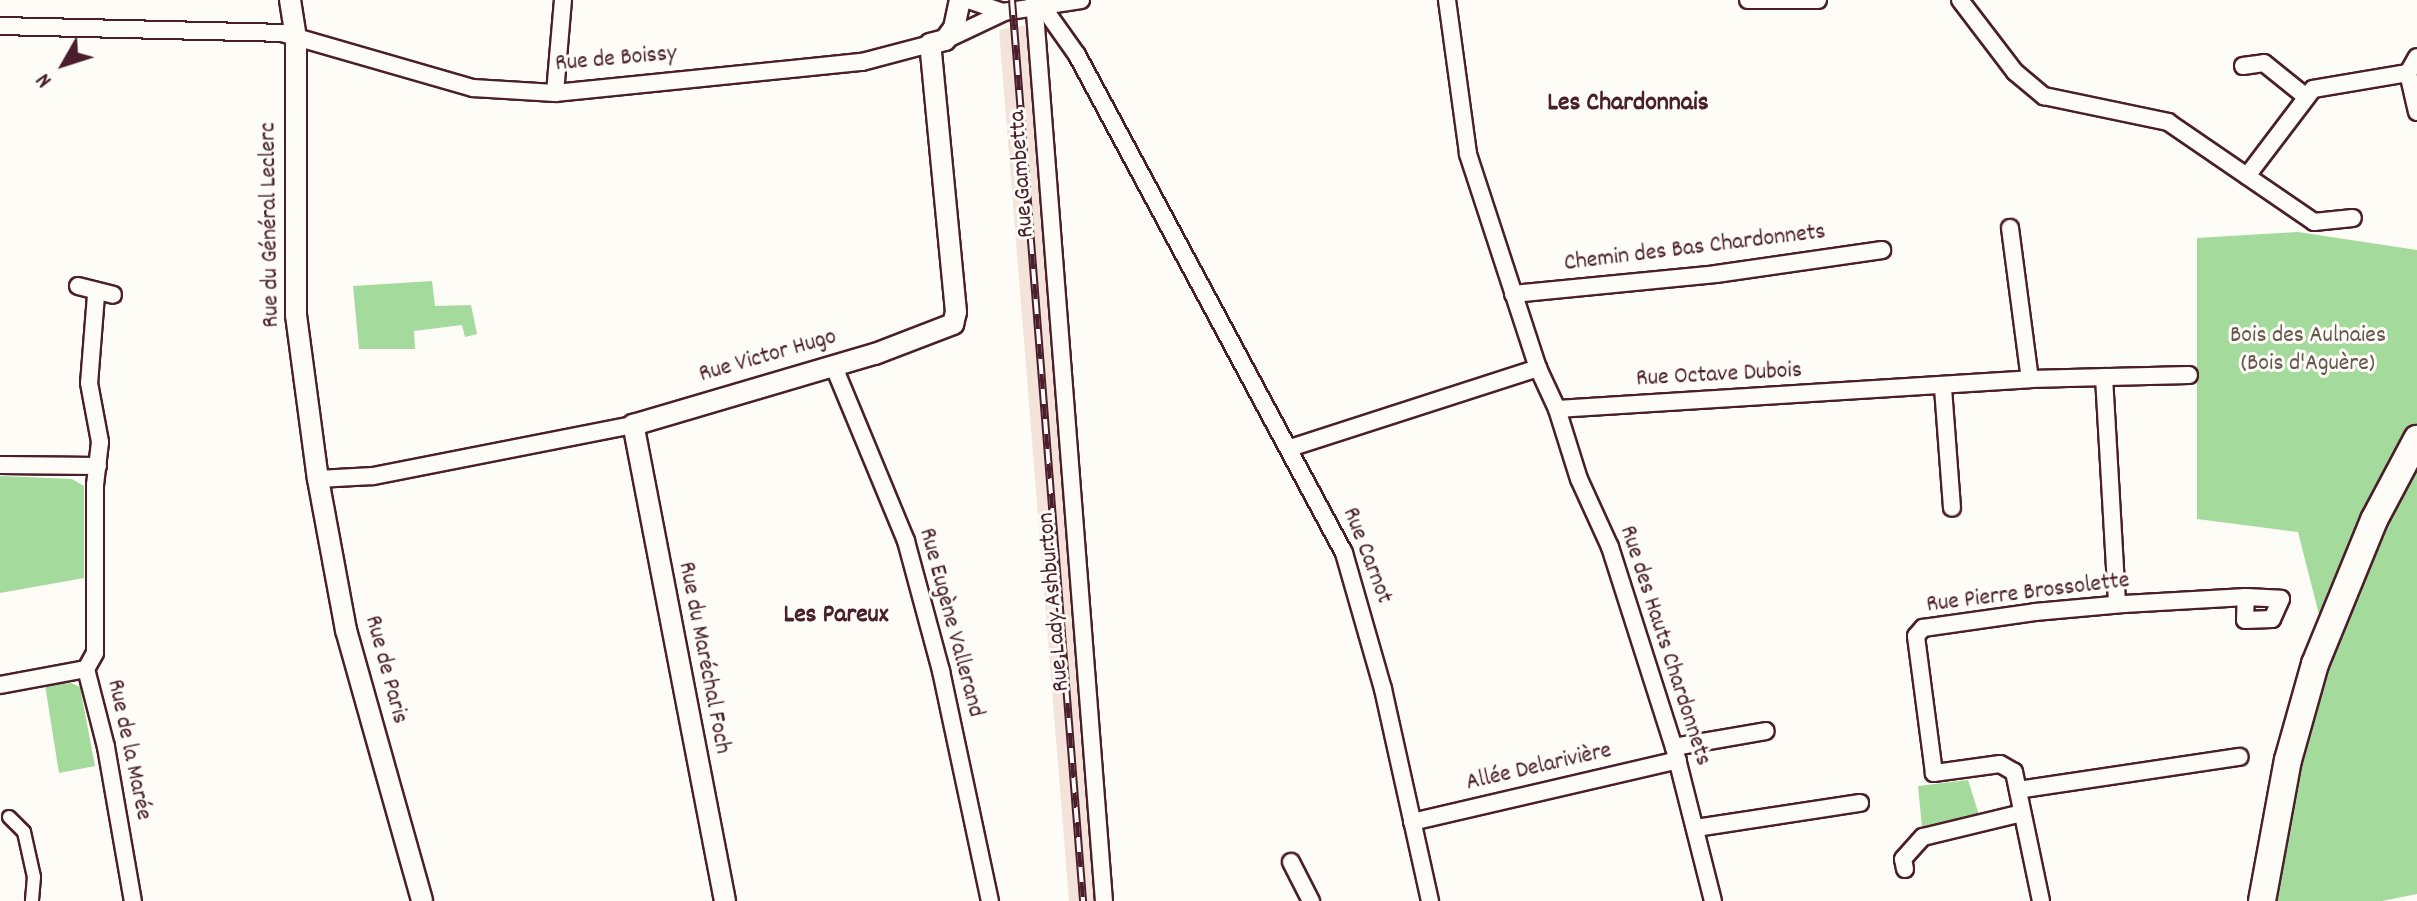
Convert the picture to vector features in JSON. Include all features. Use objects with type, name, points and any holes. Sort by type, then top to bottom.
[{"type":"main road","points":[[2264,901],[2288,760],[2315,664],[2374,520],[2417,439]]},
{"type":"street","name":"Rue du Général Leclerc","points":[[290,0],[296,39],[295,297],[314,449]]},
{"type":"street","points":[[555,93],[563,0]]},
{"type":"street","name":"Rue de Boissy","points":[[968,0],[1003,12]]},
{"type":"street","name":"Rue de Boissy","points":[[0,26],[71,31],[195,28],[282,33],[473,88],[555,93],[862,62],[938,42],[1003,12],[1038,4],[1081,0]]},
{"type":"street","points":[[1447,0],[1468,154],[1511,291],[1538,368],[1557,409]]},
{"type":"street","points":[[1748,0],[1818,0]]},
{"type":"street","points":[[1960,0],[2015,72],[2044,96],[2168,122],[2314,222],[2353,218]]},
{"type":"street","name":"Rue Carnot","points":[[1038,4],[1069,41],[1187,255],[1344,553],[1361,601],[1430,901]]},
{"type":"street","name":"Rue Gambetta","points":[[1038,4],[1038,46],[1056,298]]},
{"type":"street","points":[[938,42],[959,10]]},
{"type":"street","points":[[1038,46],[1058,39],[1069,41]]},
{"type":"street","name":"Rue Victor Hugo","points":[[318,479],[373,476],[633,425],[834,367],[943,330],[954,319],[938,42]]},
{"type":"street","points":[[2417,57],[2408,73],[2417,112]]},
{"type":"street","points":[[2243,66],[2264,63],[2305,96]]},
{"type":"street","points":[[2247,176],[2305,96],[2321,85],[2408,73]]},
{"type":"street","points":[[2010,228],[2030,379]]},
{"type":"street","name":"Chemin des Bas Chardonnets","points":[[1511,291],[1716,274],[1882,250]]},
{"type":"street","name":"Rue de la Marée","points":[[78,286],[105,295],[89,383],[100,442],[95,653],[86,669],[106,747],[133,901]]},
{"type":"street","name":"Rue Lady Ashburton","points":[[1056,298],[1104,901]]},
{"type":"street","name":"Rue Eugène Vallerand","points":[[834,367],[906,541],[941,671],[990,901]]},
{"type":"street","points":[[1290,448],[1538,368]]},
{"type":"street","name":"Rue Octave Dubois","points":[[1557,409],[1943,388],[2030,379],[2189,375]]},
{"type":"street","points":[[2104,377],[2117,604]]},
{"type":"street","points":[[1943,388],[1952,508]]},
{"type":"street","name":"Rue des Hauts Chardonnets","points":[[1557,409],[1610,547],[1676,754],[1713,901]]},
{"type":"street","name":"Rue du Maréchal Foch","points":[[633,425],[725,901]]},
{"type":"street","name":"Rue de Paris","points":[[314,449],[346,630],[422,901]]},
{"type":"street","points":[[0,465],[98,466]]},
{"type":"street","name":"Rue Pierre Brossolette","points":[[2018,790],[2014,772],[2000,764],[1934,773],[1916,636],[1923,628],[2117,604],[2246,597]]},
{"type":"street","points":[[0,685],[86,669]]},
{"type":"street","name":"Allée Delarivière","points":[[1412,822],[1766,731]]},
{"type":"street","points":[[2041,901],[2018,790],[2240,757]]},
{"type":"street","points":[[1696,828],[1860,803]]},
{"type":"street","points":[[1905,869],[1903,859],[1923,837],[2022,813]]},
{"type":"street","points":[[9,817],[24,832],[34,877],[32,901]]},
{"type":"street","points":[[1291,862],[1311,901]]},
{"type":"shaded area","points":[[1027,25],[1095,901],[1069,901],[999,30]]},
{"type":"green space","name":"Bois des Aulnaies (Bois d'Aguère)","points":[[2298,232],[2417,250],[2417,894],[2382,901],[2278,901],[2278,840],[2328,650],[2298,532],[2197,519],[2197,238]]},
{"type":"green space","points":[[432,281],[435,306],[471,305],[477,334],[465,337],[462,325],[414,331],[415,349],[359,349],[353,286]]},
{"type":"green space","points":[[0,476],[72,479],[84,486],[84,578],[0,593]]},
{"type":"green space","points":[[71,683],[80,687],[95,766],[59,773],[45,685]]},
{"type":"green space","points":[[1968,780],[1982,824],[1923,837],[1918,786]]},
{"type":"railway","points":[[1012,0],[1083,901]]},
{"type":"district","name":"Les Chardonnais","points":[[1628,104]]},
{"type":"district","name":"Les Pareux","points":[[836,616]]}]
